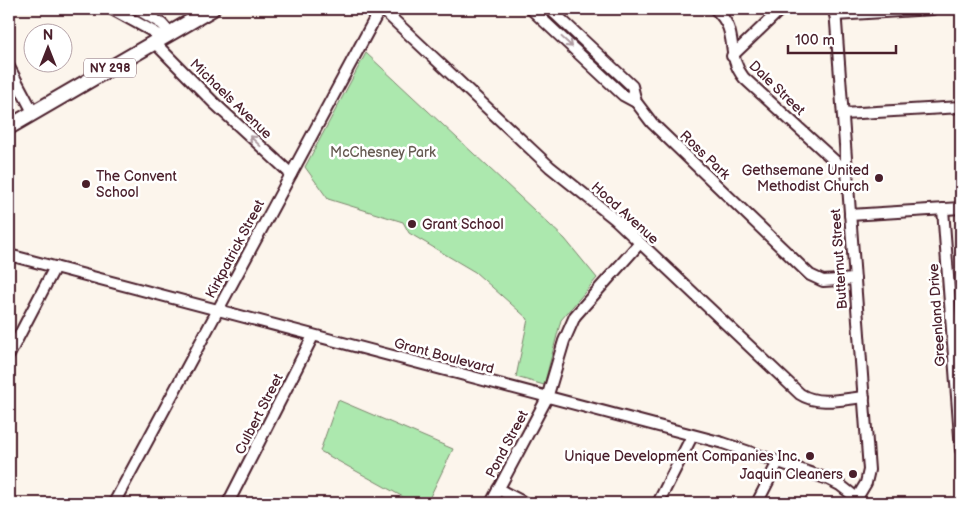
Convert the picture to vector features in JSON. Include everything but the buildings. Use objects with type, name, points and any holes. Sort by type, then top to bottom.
[{"type":"main road","name":"NY 298","points":[[9,127],[212,9]]},
{"type":"street","points":[[112,9],[163,38]]},
{"type":"street","points":[[137,9],[162,24],[163,38]]},
{"type":"street","name":"Kirkpatrick Street","points":[[114,503],[381,9]]},
{"type":"street","name":"Hood Avenue","points":[[381,9],[571,186],[596,202],[809,400],[864,397]]},
{"type":"street","name":"Ross Park","points":[[531,9],[623,95],[636,102]]},
{"type":"street","name":"Ross Park","points":[[550,9],[632,86],[636,102],[652,123],[810,275],[822,281],[855,279]]},
{"type":"street","name":"Dale Street","points":[[715,9],[728,22],[734,65],[744,78],[847,172]]},
{"type":"street","points":[[732,56],[781,9]]},
{"type":"street","points":[[835,12],[932,9]]},
{"type":"street","name":"Butternut Street","points":[[835,12],[869,470],[858,502]]},
{"type":"street","name":"Michaels Avenue","points":[[163,38],[213,102],[291,174]]},
{"type":"street","points":[[9,67],[33,112]]},
{"type":"street","points":[[843,114],[961,107]]},
{"type":"street","name":"Greenland Drive","points":[[942,208],[961,450]]},
{"type":"street","points":[[850,215],[961,208]]},
{"type":"street","name":"Pond Street","points":[[491,503],[547,398],[564,341],[575,316],[639,244]]},
{"type":"street","name":"Grant Boulevard","points":[[9,255],[692,436],[828,479],[858,502]]},
{"type":"street","points":[[9,355],[55,267]]},
{"type":"street","name":"Culbert Street","points":[[228,503],[313,336]]},
{"type":"street","points":[[658,503],[692,436]]},
{"type":"street","points":[[757,503],[778,462]]},
{"type":"street","points":[[498,489],[524,503]]},
{"type":"green space","name":"McChesney Park","points":[[366,53],[565,239],[597,278],[561,320],[544,385],[516,377],[528,319],[475,272],[409,233],[403,222],[328,199],[305,167]]},
{"type":"green space","points":[[338,400],[453,449],[427,503],[414,503],[320,451]]},
{"type":"place","name":"Gethsemane United Methodist Church","points":[[879,178]]},
{"type":"place","name":"The Convent School","points":[[86,184]]},
{"type":"place","name":"Grant School","points":[[412,224]]},
{"type":"place","name":"Unique Development Companies Inc.","points":[[810,456]]},
{"type":"place","name":"Jaquin Cleaners","points":[[853,474]]}]
